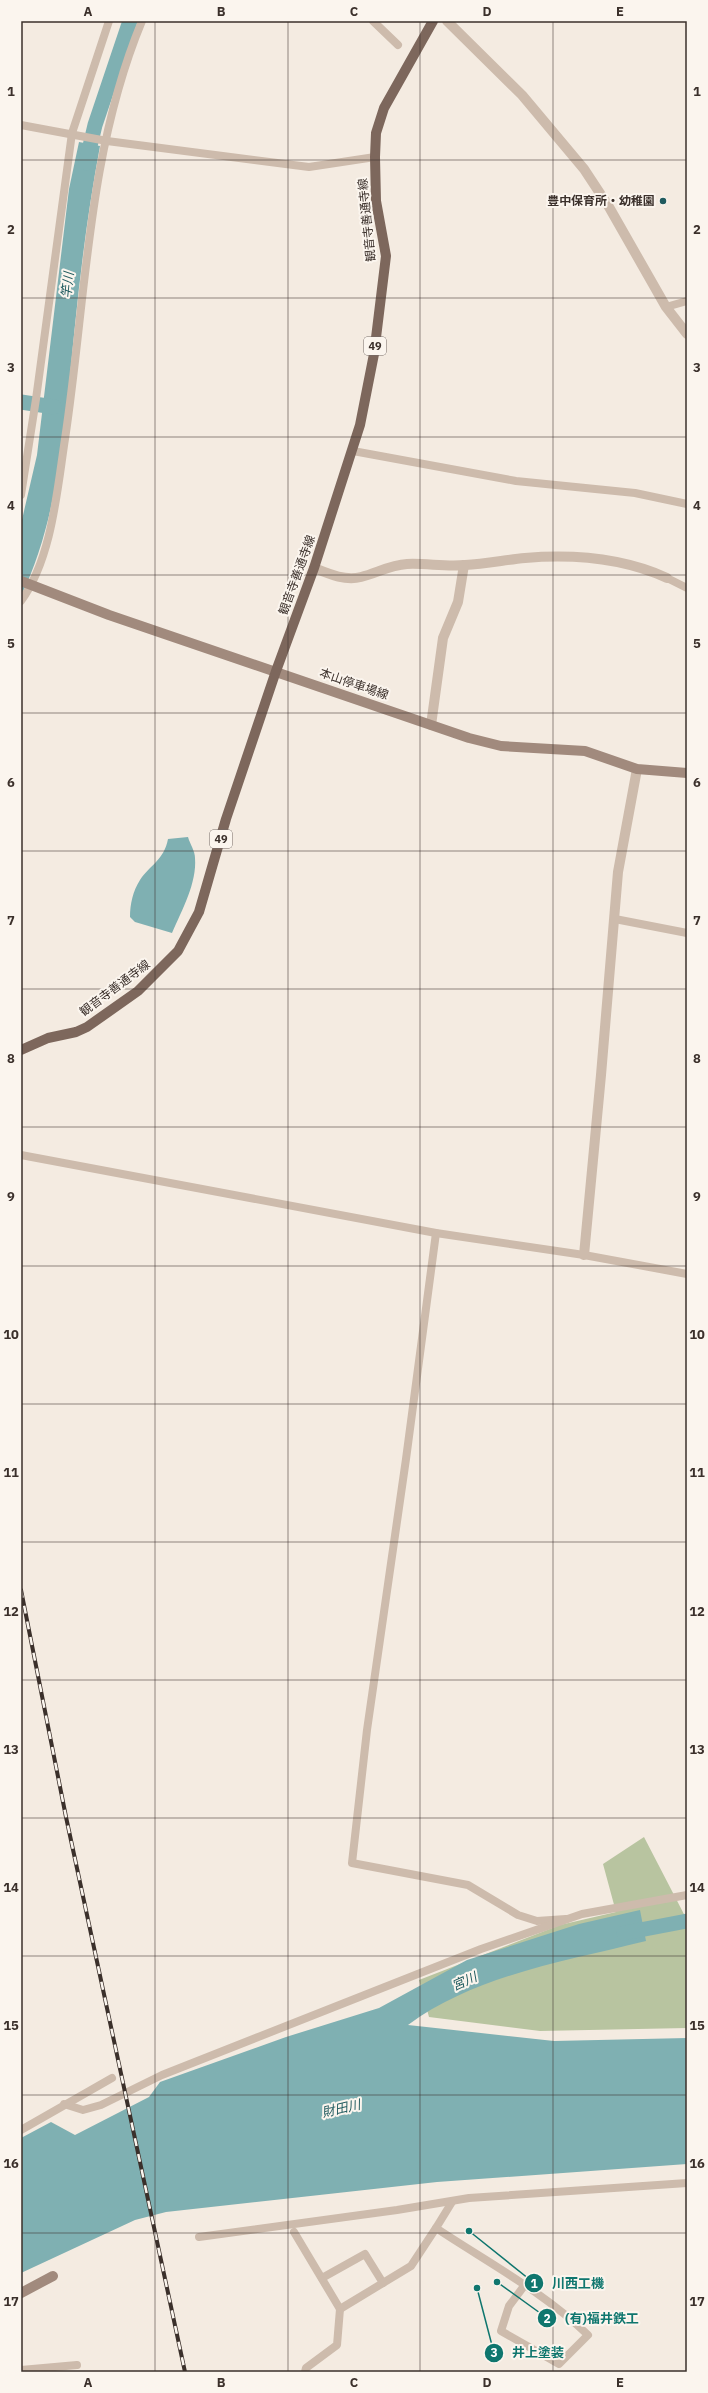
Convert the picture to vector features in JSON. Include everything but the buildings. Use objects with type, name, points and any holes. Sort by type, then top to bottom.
[{"type":"main road","name":"観音寺善通寺線","points":[[21,1050],[48,1038],[76,1032],[100,1019],[138,990],[178,951],[199,912],[226,819],[276,671],[314,568],[360,425],[374,354],[386,256],[376,201],[374,157],[376,133],[384,108],[433,21]]},
{"type":"main road","name":"本山停車場線","points":[[28,583],[109,615],[431,725],[501,746],[585,751],[637,769],[687,773]]},
{"type":"main road","points":[[21,2293],[53,2276]]},
{"type":"street","points":[[21,495],[75,134],[109,21]]},
{"type":"street","points":[[21,601],[53,518],[69,411],[93,202],[105,140],[117,93],[131,47],[142,21]]},
{"type":"street","points":[[447,21],[522,95],[584,169],[609,207],[666,306],[687,334]]},
{"type":"street","points":[[375,22],[398,44]]},
{"type":"street","points":[[21,125],[105,140],[309,167],[374,157]]},
{"type":"street","points":[[666,306],[687,301]]},
{"type":"street","points":[[353,450],[516,481],[635,493],[687,504]]},
{"type":"street","points":[[314,568],[346,578],[360,577],[392,566],[408,564],[464,565],[526,558],[595,558],[617,561],[647,569],[687,588]]},
{"type":"street","points":[[431,725],[443,638],[458,602],[464,565]]},
{"type":"street","points":[[584,1255],[618,872],[637,769]]},
{"type":"street","points":[[615,919],[687,933]]},
{"type":"street","points":[[21,1155],[436,1233],[584,1255],[687,1274]]},
{"type":"street","points":[[436,1233],[405,1466],[367,1730],[352,1863],[468,1885],[518,1915],[538,1921],[566,1919]]},
{"type":"street","points":[[64,2104],[83,2110],[101,2105],[162,2075],[481,1949],[566,1919],[589,1912],[687,1895]]},
{"type":"street","points":[[21,2130],[64,2104],[112,2078]]},
{"type":"street","points":[[199,2236],[452,2202],[469,2198],[687,2183]]},
{"type":"street","points":[[340,2309],[411,2266],[452,2202]]},
{"type":"street","points":[[436,2228],[524,2286],[570,2318],[588,2335],[559,2364],[500,2330],[509,2306],[524,2286]]},
{"type":"street","points":[[294,2232],[340,2309],[337,2345],[306,2368],[305,2372]]},
{"type":"street","points":[[322,2278],[365,2254],[383,2283]]},
{"type":"street","points":[[21,2370],[77,2365]]},
{"type":"green space","points":[[644,1837],[687,1920],[687,2028],[540,2031],[429,2017],[419,1980],[560,1925],[616,1912],[603,1864]]},
{"type":"water","points":[[79,142],[100,146],[92,190],[77,303],[64,428],[53,498],[45,533],[21,596],[21,524],[37,455],[69,189]]},
{"type":"water","points":[[188,837],[195,855],[194,877],[188,896],[172,933],[135,922],[130,917],[132,898],[140,880],[160,857],[168,839]]},
{"type":"water","name":"財田川","points":[[640,1910],[646,1941],[553,1963],[492,1982],[434,2008],[408,2025],[554,2041],[687,2038],[687,2164],[437,2182],[166,2212],[135,2220],[21,2273],[21,2138],[51,2122],[75,2135],[149,2097],[160,2082],[286,2037],[379,2008],[467,1960],[579,1924]]},
{"type":"waterway","name":"竿川","points":[[86,163],[95,125],[130,21]]},
{"type":"waterway","points":[[21,402],[54,407]]},
{"type":"waterway","name":"宮川","points":[[624,1933],[687,1921]]},
{"type":"railway","points":[[21,1590],[66,1817],[185,2372]]},
{"type":"place","name":"豊中保育所・幼稚園","points":[[663,201]]},
{"type":"place","name":"川西工機","points":[[469,2231]]},
{"type":"place","name":"(有)福井鉄工","points":[[497,2282]]},
{"type":"place","name":"井上塗装","points":[[477,2288]]}]
